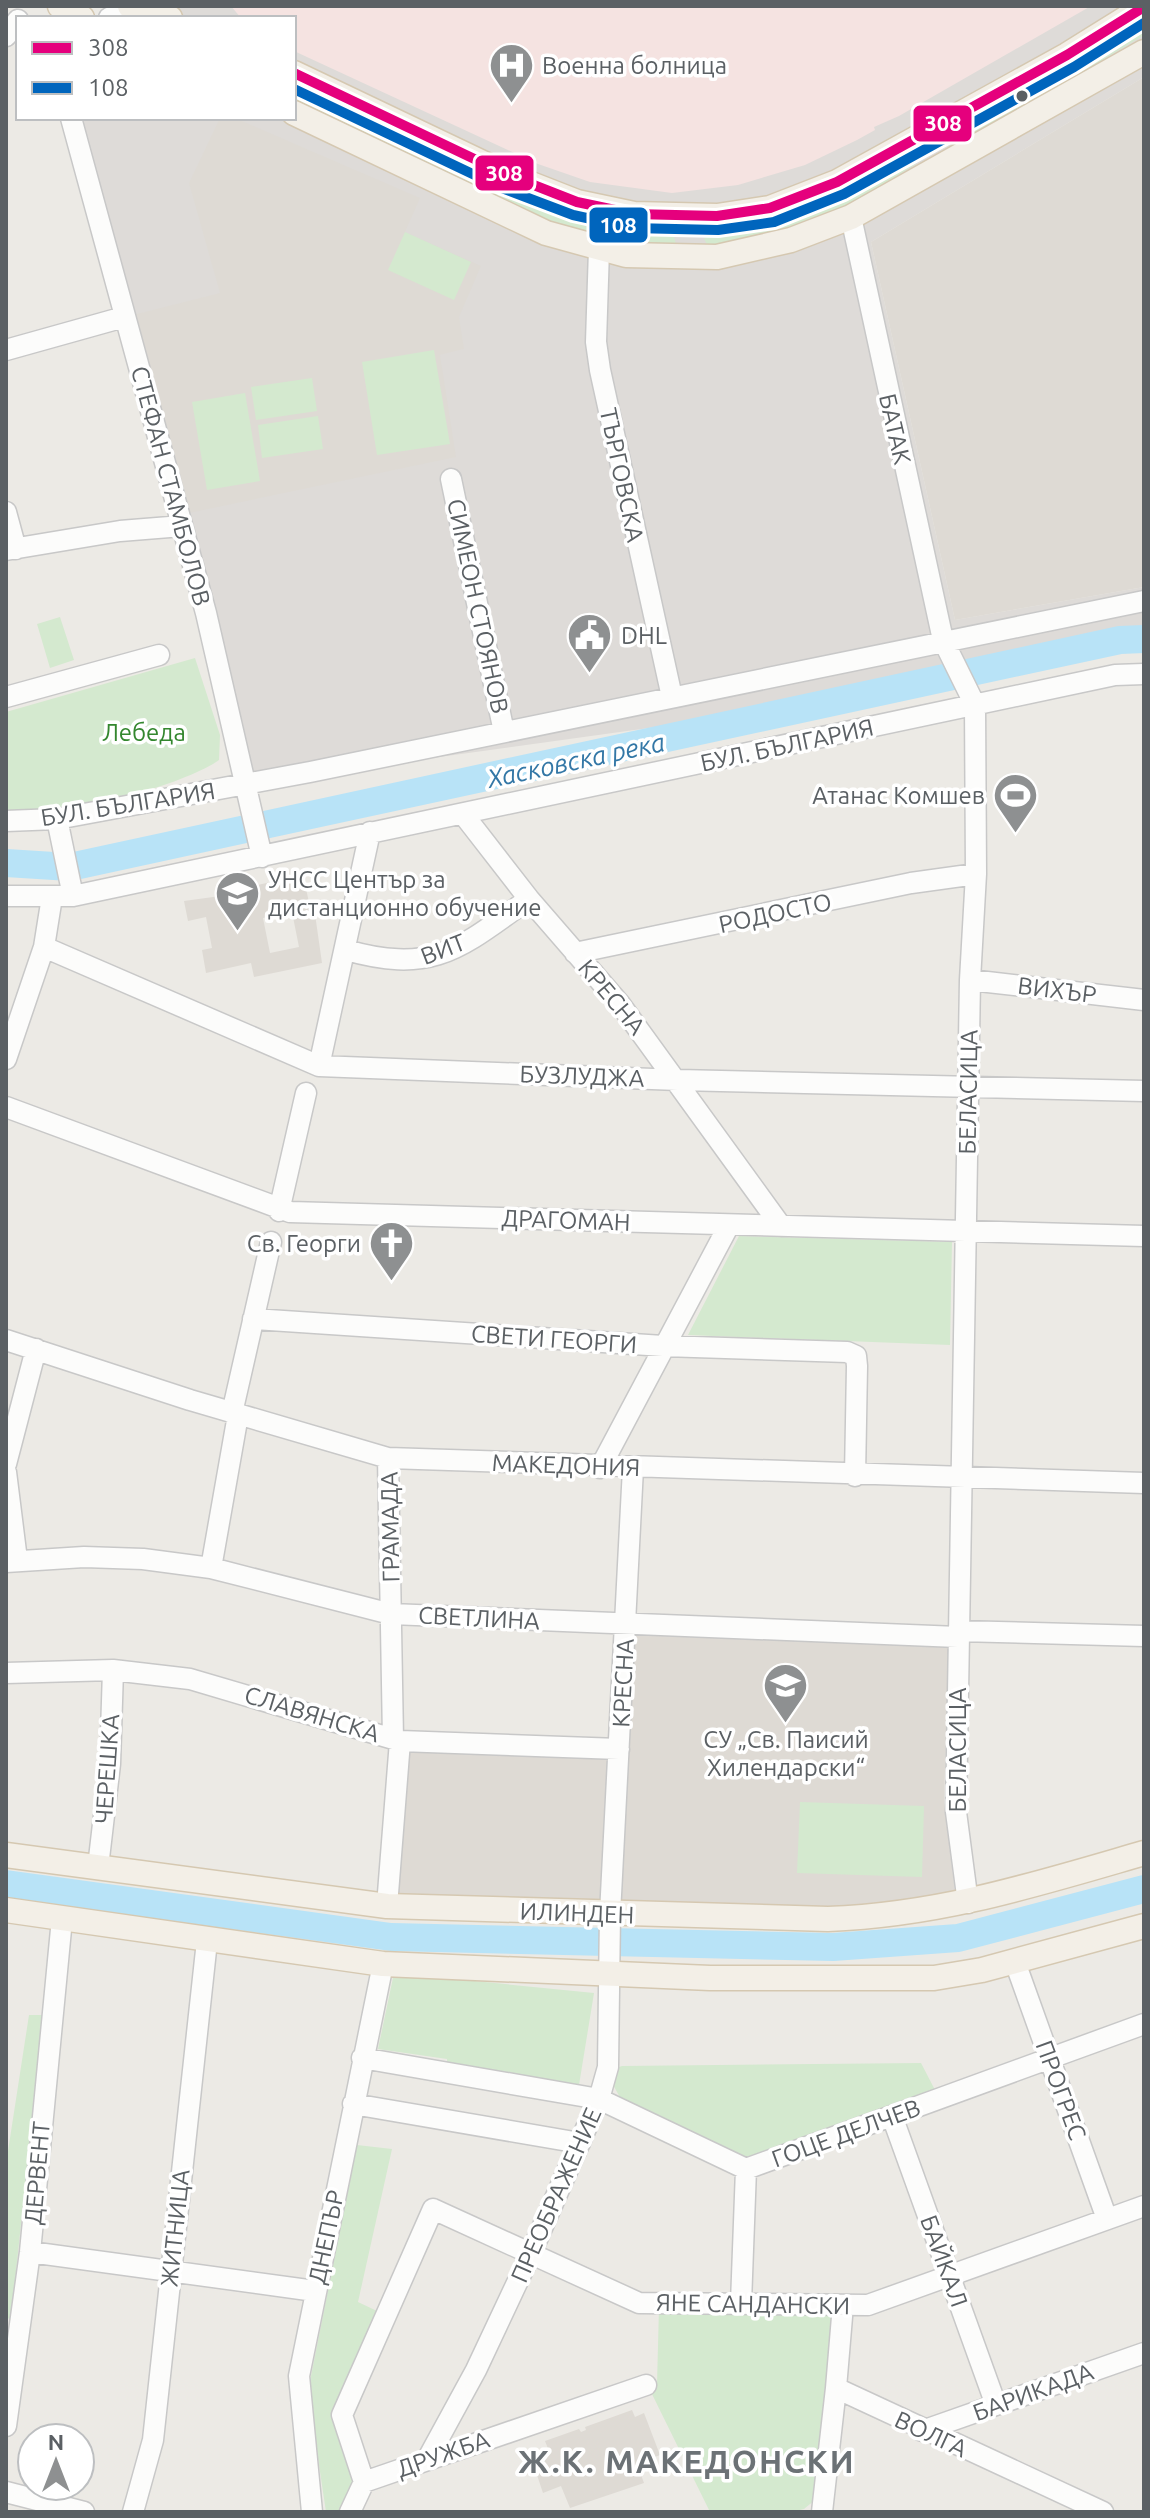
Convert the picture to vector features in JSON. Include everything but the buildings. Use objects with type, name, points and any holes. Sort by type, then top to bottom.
[{"type":"main road","points":[[60,6],[78,16]]},
{"type":"main road","points":[[133,6],[164,16]]},
{"type":"main road","points":[[296,74],[508,175],[577,202],[634,214],[717,216],[770,208],[837,182],[1067,55],[1144,7]]},
{"type":"main road","points":[[296,114],[546,233],[626,255],[717,257],[791,240],[851,217],[1144,52]]},
{"type":"main road","points":[[717,216],[695,231],[692,242],[700,251],[717,257]]},
{"type":"main road","name":"ИЛИНДЕН","points":[[6,1855],[387,1906],[610,1922],[878,1917],[968,1903],[1144,1853]]},
{"type":"main road","points":[[6,1910],[383,1964],[610,1967],[934,1978],[1015,1962],[1144,1926]]},
{"type":"street","points":[[113,16],[133,6]]},
{"type":"street","name":"СТЕФАН СТАМБОЛОВ","points":[[72,120],[225,687],[262,857]]},
{"type":"street","name":"БАТАК","points":[[851,217],[943,640],[975,705]]},
{"type":"street","name":"ТЪРГОВСКА","points":[[599,249],[596,342],[600,370],[672,697]]},
{"type":"street","points":[[6,350],[124,317]]},
{"type":"street","name":"СИМЕОН СТОЯНОВ","points":[[451,479],[504,732]]},
{"type":"street","points":[[6,512],[11,549],[120,531],[182,526]]},
{"type":"street","name":"БУЛ. БЪЛГАРИЯ","points":[[6,821],[57,819],[244,784],[1144,601]]},
{"type":"street","points":[[6,697],[159,655]]},
{"type":"street","name":"БУЛ. БЪЛГАРИЯ","points":[[6,896],[73,896],[1115,675],[1144,674]]},
{"type":"street","name":"БЕЛАСИЦА","points":[[968,1903],[956,1812],[970,980],[976,874],[975,705]]},
{"type":"street","name":"КРЕСНА","points":[[463,814],[529,899],[620,1004],[781,1226]]},
{"type":"street","points":[[57,819],[73,896]]},
{"type":"street","points":[[319,1066],[370,832]]},
{"type":"street","name":"РОДОСТО","points":[[575,953],[911,883],[976,874]]},
{"type":"street","points":[[6,1059],[44,947],[52,897]]},
{"type":"street","name":"ВИТ","points":[[346,950],[382,960],[416,961],[444,954],[529,899]]},
{"type":"street","name":"БУЗЛУДЖА","points":[[44,947],[319,1066],[678,1080],[1144,1091]]},
{"type":"street","name":"ВИХЪР","points":[[970,980],[1144,1000]]},
{"type":"street","points":[[279,1211],[306,1093]]},
{"type":"street","name":"ДРАГОМАН","points":[[6,1107],[279,1211],[1144,1236]]},
{"type":"street","points":[[600,1468],[729,1225]]},
{"type":"street","points":[[211,1568],[238,1415],[232,1413],[271,1242]]},
{"type":"street","name":"СВЕТИ ГЕОРГИ","points":[[253,1319],[663,1346],[847,1352],[856,1356],[855,1476]]},
{"type":"street","name":"МАКЕДОНИЯ","points":[[6,1340],[232,1413],[388,1458],[600,1468],[632,1478],[855,1476],[961,1490],[1144,1483]]},
{"type":"street","points":[[6,1464],[36,1349]]},
{"type":"street","name":"ГРАМАДА","points":[[387,1906],[396,1740],[388,1458]]},
{"type":"street","points":[[6,1472],[11,1561]]},
{"type":"street","name":"КРЕСНА","points":[[610,1922],[632,1478]]},
{"type":"street","name":"СВЕТЛИНА","points":[[11,1561],[128,1558],[211,1568],[391,1614],[626,1626],[1144,1636]]},
{"type":"street","name":"ЧЕРЕШКА","points":[[98,1867],[110,1764],[113,1670]]},
{"type":"street","name":"СЛАВЯНСКА","points":[[6,1673],[150,1672],[217,1685],[396,1740],[619,1749]]},
{"type":"street","name":"ДЕРВЕНТ","points":[[6,2426],[30,2252],[62,1919]]},
{"type":"street","name":"ПРЕОБРАЖЕНИЕ","points":[[428,2458],[476,2370],[599,2099],[610,2055],[610,1922]]},
{"type":"street","name":"ЖИТНИЦА","points":[[133,2512],[153,2440],[207,1941]]},
{"type":"street","name":"ПРОГРЕС","points":[[1015,1962],[1107,2219]]},
{"type":"street","name":"ДНЕПЪР","points":[[312,2512],[299,2376],[383,1964]]},
{"type":"street","name":"ГОЦЕ ДЕЛЧЕВ","points":[[362,2058],[599,2099],[746,2169],[1144,2024]]},
{"type":"street","points":[[353,2104],[580,2143]]},
{"type":"street","name":"БАЙКАЛ","points":[[892,2116],[996,2405]]},
{"type":"street","points":[[741,2303],[746,2169]]},
{"type":"street","name":"ЯНЕ САНДАНСКИ","points":[[364,2482],[342,2415],[433,2209],[639,2303],[868,2305],[1144,2206]]},
{"type":"street","points":[[30,2252],[315,2291]]},
{"type":"street","points":[[822,2512],[843,2305]]},
{"type":"street","name":"БАРИКАДА","points":[[922,2431],[1144,2353]]},
{"type":"street","name":"ДРУЖБА","points":[[350,2512],[364,2482],[646,2385]]},
{"type":"street","name":"ВОЛГА","points":[[836,2388],[922,2431],[1103,2512]]},
{"type":"street","points":[[6,2492],[84,2512]]},
{"type":"shaded area","points":[[136,6],[1144,6],[1144,77],[871,242],[955,620],[1144,587],[1144,652],[1037,659],[943,683],[764,712],[244,784],[72,120],[296,120],[296,16],[114,16]]},
{"type":"shaded area","points":[[231,6],[1091,6],[899,116],[874,127],[875,130],[805,165],[738,185],[672,193],[590,182],[538,164],[296,52],[296,16],[239,16]]},
{"type":"shaded area","points":[[1144,77],[1144,587],[955,620],[871,242]]},
{"type":"shaded area","points":[[219,120],[240,120],[420,198],[405,232],[481,266],[459,317],[464,349],[440,355],[456,457],[189,513],[133,315],[220,293],[189,183]]},
{"type":"shaded area","name":"УНСС Център за дистанционно обучение","points":[[303,875],[310,907],[314,907],[322,963],[254,977],[251,963],[206,973],[202,950],[212,948],[206,917],[188,921],[184,901],[235,894],[235,890]],"holes":[[[292,912],[299,947],[270,953],[263,918]]]},
{"type":"shaded area","name":"СУ „Св. Паисий Хилендарски“","points":[[629,1631],[949,1645],[944,1803],[955,1892],[902,1907],[811,1910],[618,1903]]},
{"type":"shaded area","points":[[404,1746],[611,1755],[603,1906],[393,1900]]},
{"type":"shaded area","points":[[632,2410],[635,2417],[644,2413],[660,2455],[637,2464],[644,2483],[570,2508],[561,2486],[543,2493],[531,2457],[549,2451],[545,2441],[579,2429],[581,2432],[586,2430],[585,2427]]},
{"type":"green space","points":[[1144,14],[1144,35],[959,146],[951,126]]},
{"type":"green space","points":[[296,93],[515,191],[599,219],[672,229],[677,248],[598,238],[510,206],[296,107]]},
{"type":"green space","points":[[907,149],[916,164],[846,207],[775,232],[708,246],[704,239],[715,227]]},
{"type":"green space","points":[[405,232],[471,262],[454,300],[388,270]]},
{"type":"green space","points":[[434,350],[450,444],[377,455],[362,362]]},
{"type":"green space","points":[[312,378],[317,411],[256,420],[251,387]]},
{"type":"green space","points":[[245,393],[260,481],[207,490],[192,402]]},
{"type":"green space","points":[[318,416],[323,449],[262,458],[258,425]]},
{"type":"green space","points":[[60,617],[74,660],[50,668],[37,624]]},
{"type":"green space","name":"Лебеда","points":[[195,658],[220,735],[219,760],[184,778],[83,808],[43,814],[6,810],[6,712]]},
{"type":"green space","points":[[739,1236],[952,1242],[950,1345],[688,1335]]},
{"type":"green space","points":[[800,1802],[924,1806],[922,1877],[797,1873]]},
{"type":"green space","points":[[394,1973],[594,1993],[579,2085],[456,2073],[447,2069],[447,2059],[378,2049]]},
{"type":"green space","points":[[29,2015],[43,2015],[11,2319],[6,2318],[6,2164]]},
{"type":"green space","points":[[921,2063],[935,2090],[747,2158],[622,2101],[612,2083],[616,2068],[622,2066]]},
{"type":"green space","points":[[357,2145],[392,2149],[358,2302],[377,2311],[331,2414],[357,2485],[345,2512],[326,2512],[308,2391]]},
{"type":"green space","points":[[659,2307],[840,2309],[821,2495],[804,2509],[792,2512],[710,2512],[649,2388],[657,2384]]},
{"type":"waterway","name":"Хасковска река","points":[[6,863],[70,867],[1120,640],[1144,639]]},
{"type":"waterway","points":[[6,1884],[391,1937],[833,1947],[958,1938],[1144,1889]]},
{"type":"transit line","name":"308","points":[[296,74],[508,175],[577,202],[634,214],[717,216],[770,208],[837,182],[1067,55],[1144,7]]},
{"type":"transit line","name":"108","points":[[296,90],[502,188],[573,215],[632,228],[718,230],[774,222],[844,194],[1074,67],[1144,23]]},
{"type":"place","name":"Военна болница","points":[[511,104]]},
{"type":"place","name":"DHL","points":[[590,674]]},
{"type":"place","name":"Атанас Комшев","points":[[1016,834]]},
{"type":"place","name":"УНСС Център за дистанционно обучение","points":[[237,932]]},
{"type":"place","name":"Св. Георги","points":[[392,1282]]},
{"type":"place","name":"СУ „Св. Паисий Хилендарски“","points":[[786,1724]]},
{"type":"district","name":"Ж.К. МАКЕДОНСКИ","points":[[687,2461]]}]
